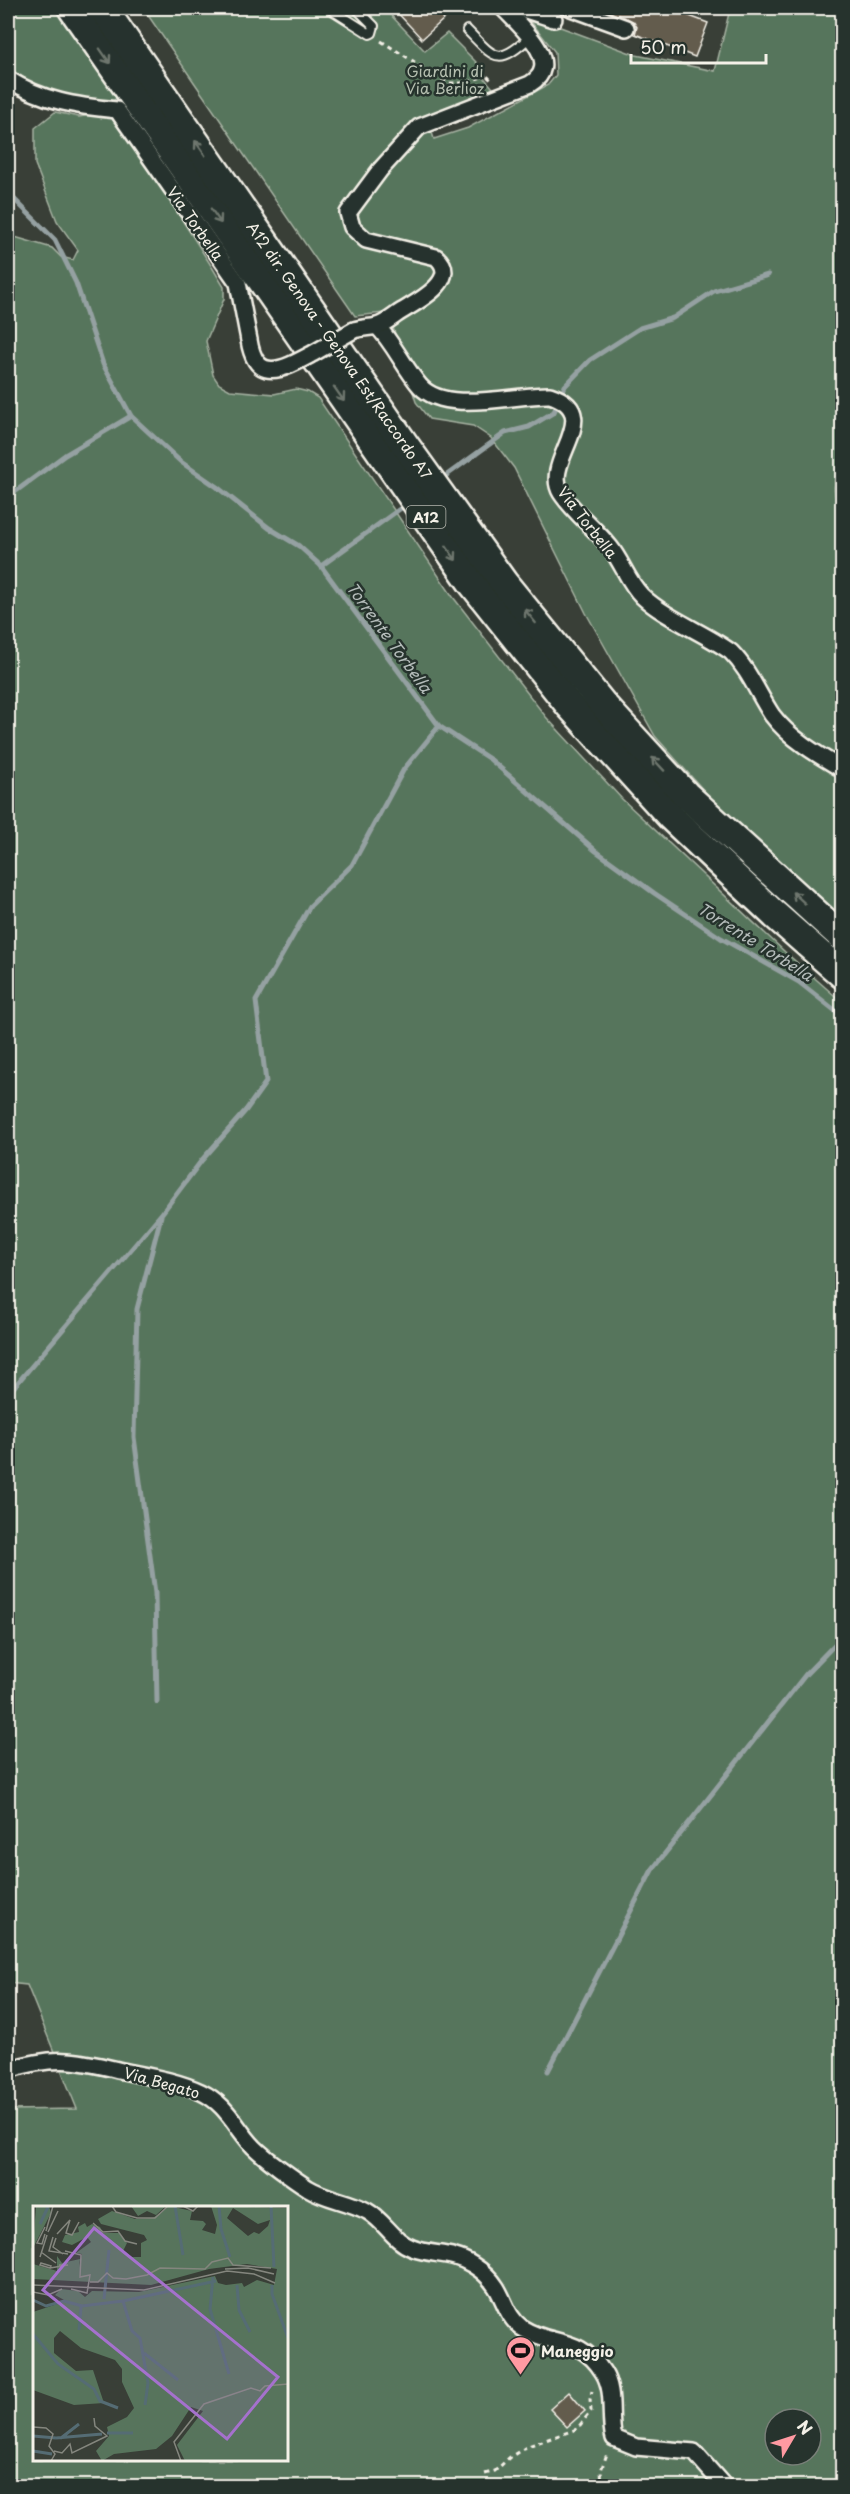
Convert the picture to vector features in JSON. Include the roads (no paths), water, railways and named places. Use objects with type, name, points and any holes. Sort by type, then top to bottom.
[{"type":"highway","name":"A12","points":[[72,8],[472,583],[570,706],[671,817],[775,915],[843,974]]},
{"type":"highway","name":"A12 dir. Genova - Genova Est/Raccordo A7","points":[[104,8],[405,445],[504,584],[605,708],[686,795],[843,937]]},
{"type":"street","name":"Via Torbella","points":[[8,79],[26,91],[50,100],[72,106],[117,110],[238,283],[252,355],[256,361],[269,370],[276,371],[354,330],[366,326],[377,326],[429,295],[441,281],[444,267],[441,261],[427,254],[366,240],[352,227],[348,213],[381,170],[419,127],[537,80],[541,75],[544,63],[542,56],[530,37],[503,8]]},
{"type":"street","points":[[520,8],[554,19]]},
{"type":"street","points":[[571,8],[626,28]]},
{"type":"street","name":"Via Torbella","points":[[377,326],[421,386],[433,396],[445,399],[487,400],[550,395],[566,404],[574,421],[574,429],[560,459],[557,478],[560,492],[611,549],[643,597],[731,652],[741,662],[773,717],[808,747],[843,769]]},
{"type":"street","name":"Via Begato","points":[[8,2070],[36,2061],[78,2061],[139,2072],[198,2091],[215,2099],[226,2109],[254,2147],[306,2187],[321,2195],[368,2212],[404,2244],[414,2249],[448,2254],[473,2265],[495,2285],[508,2314],[516,2323],[534,2334],[576,2345],[604,2372],[611,2391],[610,2426],[614,2438],[636,2447],[693,2452],[724,2487]]},
{"type":"lane","points":[[328,8],[370,34],[374,26],[356,8]]},
{"type":"lane","points":[[467,30],[490,54],[501,57],[510,55],[530,37]]},
{"type":"waterway","name":"Torrente Torbella","points":[[8,193],[55,240],[76,283],[103,364],[131,416],[181,462],[269,528],[299,546],[321,566],[439,726],[491,760],[596,851],[654,893],[721,938],[799,982],[842,1016]]},
{"type":"waterway","points":[[440,480],[505,433],[529,427],[554,412],[565,386],[590,360],[640,328],[673,318],[714,291],[768,275]]},
{"type":"waterway","points":[[8,497],[65,455],[131,416]]},
{"type":"waterway","points":[[321,566],[408,503]]},
{"type":"waterway","points":[[8,1394],[162,1213],[266,1082],[256,1001],[310,906],[352,865],[404,769],[439,726]]},
{"type":"waterway","points":[[157,1702],[155,1593],[134,1437],[137,1309],[161,1216]]},
{"type":"waterway","points":[[548,2071],[652,1870],[806,1674],[842,1637]]},
{"type":"place","name":"Maneggio","points":[[520,2376]]},
{"type":"park label","name":"Giardini di Via Berlioz","points":[[445,78]]}]
